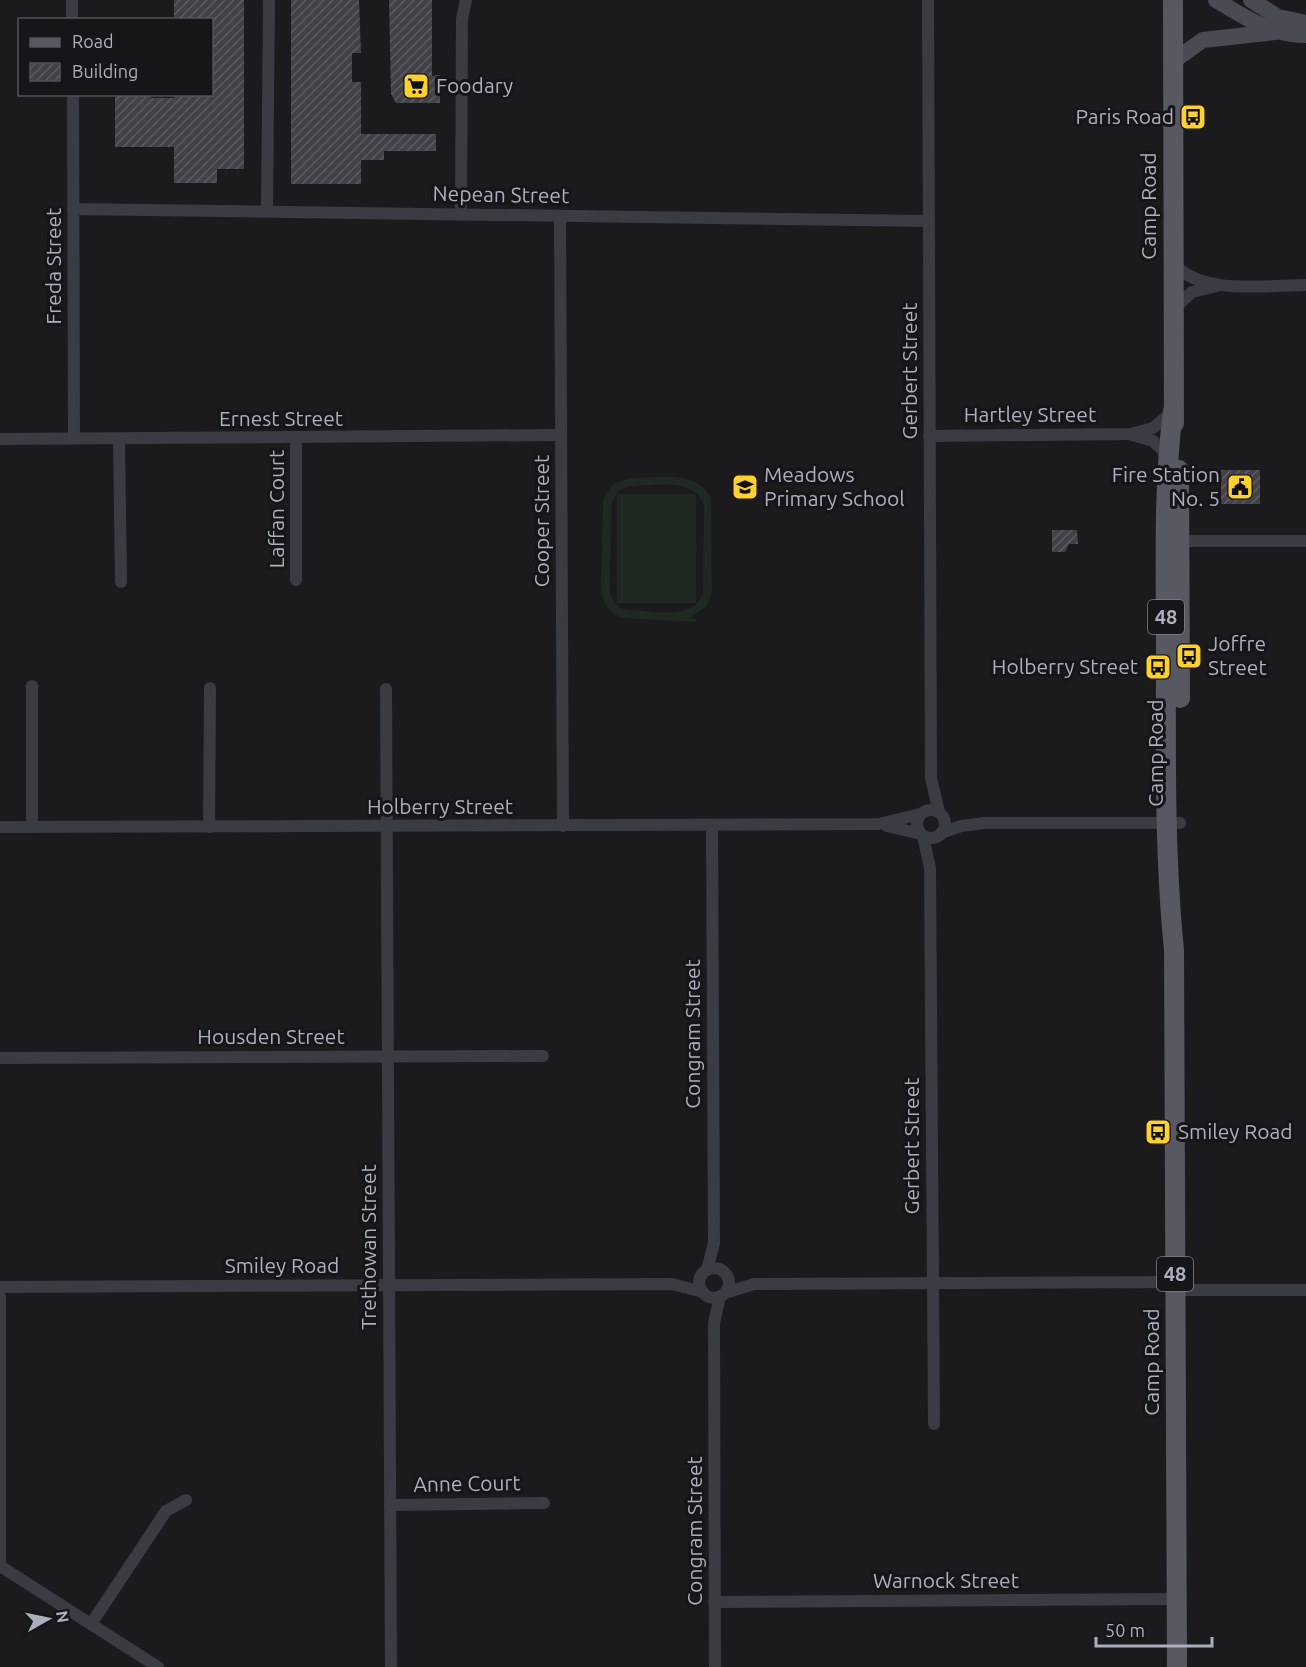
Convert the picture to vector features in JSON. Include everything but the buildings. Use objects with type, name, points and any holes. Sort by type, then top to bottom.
[{"type":"main road","name":"Camp Road","points":[[1173,0],[1173,411],[1178,455],[1173,541]]},
{"type":"main road","name":"Camp Road","points":[[1173,411],[1168,455],[1173,541],[1174,823],[1168,885],[1174,950],[1177,1667]]},
{"type":"street","points":[[72,0],[72,18]]},
{"type":"street","points":[[267,211],[268,0]]},
{"type":"street","points":[[456,0],[462,19]]},
{"type":"street","points":[[461,214],[462,19],[466,0]]},
{"type":"street","name":"Gerbert Street","points":[[928,0],[931,778],[940,813]]},
{"type":"street","points":[[1216,0],[1258,26],[1275,32]]},
{"type":"street","points":[[1251,0],[1278,17],[1306,23]]},
{"type":"street","points":[[1172,62],[1203,40],[1275,32],[1306,35]]},
{"type":"street","name":"Freda Street","points":[[73,96],[74,438]]},
{"type":"street","name":"Nepean Street","points":[[73,209],[929,220]]},
{"type":"street","name":"Cooper Street","points":[[560,216],[563,825]]},
{"type":"street","points":[[1173,262],[1182,273],[1192,279],[1218,285],[1306,285]]},
{"type":"street","points":[[1173,310],[1192,292],[1218,285]]},
{"type":"street","name":"Hartley Street","points":[[929,436],[1131,434],[1153,428],[1173,411]]},
{"type":"street","name":"Hartley Street","points":[[1131,434],[1153,441],[1168,455]]},
{"type":"street","name":"Ernest Street","points":[[0,438],[561,435]]},
{"type":"street","name":"Laffan Court","points":[[296,438],[297,580]]},
{"type":"street","points":[[119,439],[121,582]]},
{"type":"street","points":[[1173,541],[1306,541]]},
{"type":"street","points":[[32,686],[32,827]]},
{"type":"street","points":[[209,827],[210,688]]},
{"type":"street","name":"Trethowan Street","points":[[386,689],[391,1667]]},
{"type":"street","name":"Gerbert Street","points":[[922,812],[931,778]]},
{"type":"street","points":[[985,824],[940,813],[922,812],[916,822],[922,835],[931,838],[985,824],[1174,823]]},
{"type":"street","name":"Holberry Street","points":[[879,824],[922,812]]},
{"type":"street","points":[[940,813],[945,825],[940,834]]},
{"type":"street","name":"Holberry Street","points":[[0,827],[879,824],[922,835]]},
{"type":"street","name":"Congram Street","points":[[705,1272],[714,1243],[712,825]]},
{"type":"street","name":"Gerbert Street","points":[[930,868],[940,834]]},
{"type":"street","name":"Gerbert Street","points":[[922,835],[930,868],[934,1424]]},
{"type":"street","name":"Housden Street","points":[[0,1058],[543,1056]]},
{"type":"street","name":"Congram Street","points":[[714,1243],[723,1271]]},
{"type":"street","points":[[754,1284],[723,1271],[705,1272],[699,1281],[704,1293],[712,1298],[754,1284],[1175,1286],[1306,1290]]},
{"type":"street","points":[[723,1271],[729,1285],[723,1295]]},
{"type":"street","name":"Smiley Road","points":[[672,1284],[705,1272]]},
{"type":"street","name":"Smiley Road","points":[[0,1287],[672,1284],[704,1293]]},
{"type":"street","name":"Congram Street","points":[[704,1293],[714,1323]]},
{"type":"street","name":"Congram Street","points":[[715,1667],[714,1323],[723,1295]]},
{"type":"street","points":[[0,1297],[0,1566],[158,1667]]},
{"type":"street","points":[[91,1624],[166,1511],[186,1500]]},
{"type":"street","name":"Anne Court","points":[[390,1505],[544,1503]]},
{"type":"street","name":"Warnock Street","points":[[714,1602],[1177,1599]]},
{"type":"shaded area","points":[[676,477],[696,483],[705,489],[711,498],[712,592],[707,606],[690,618],[696,619],[696,622],[623,618],[614,614],[605,604],[601,590],[603,499],[613,484],[631,478]],"holes":[[[673,485],[684,487],[700,497],[704,507],[703,592],[699,601],[692,607],[683,611],[661,612],[629,610],[615,604],[610,589],[611,505],[618,491],[629,486]]]},
{"type":"shaded area","points":[[617,494],[696,494],[696,603],[617,603]]},
{"type":"place","name":"Foodary","points":[[416,86]]},
{"type":"place","name":"Paris Road","points":[[1193,117]]},
{"type":"place","name":"Meadows Primary School","points":[[745,487]]},
{"type":"place","name":"Fire Station No. 5","points":[[1240,487]]},
{"type":"place","name":"Joffre Street","points":[[1189,656]]},
{"type":"place","name":"Holberry Street","points":[[1158,667]]},
{"type":"place","name":"Smiley Road","points":[[1158,1132]]}]
